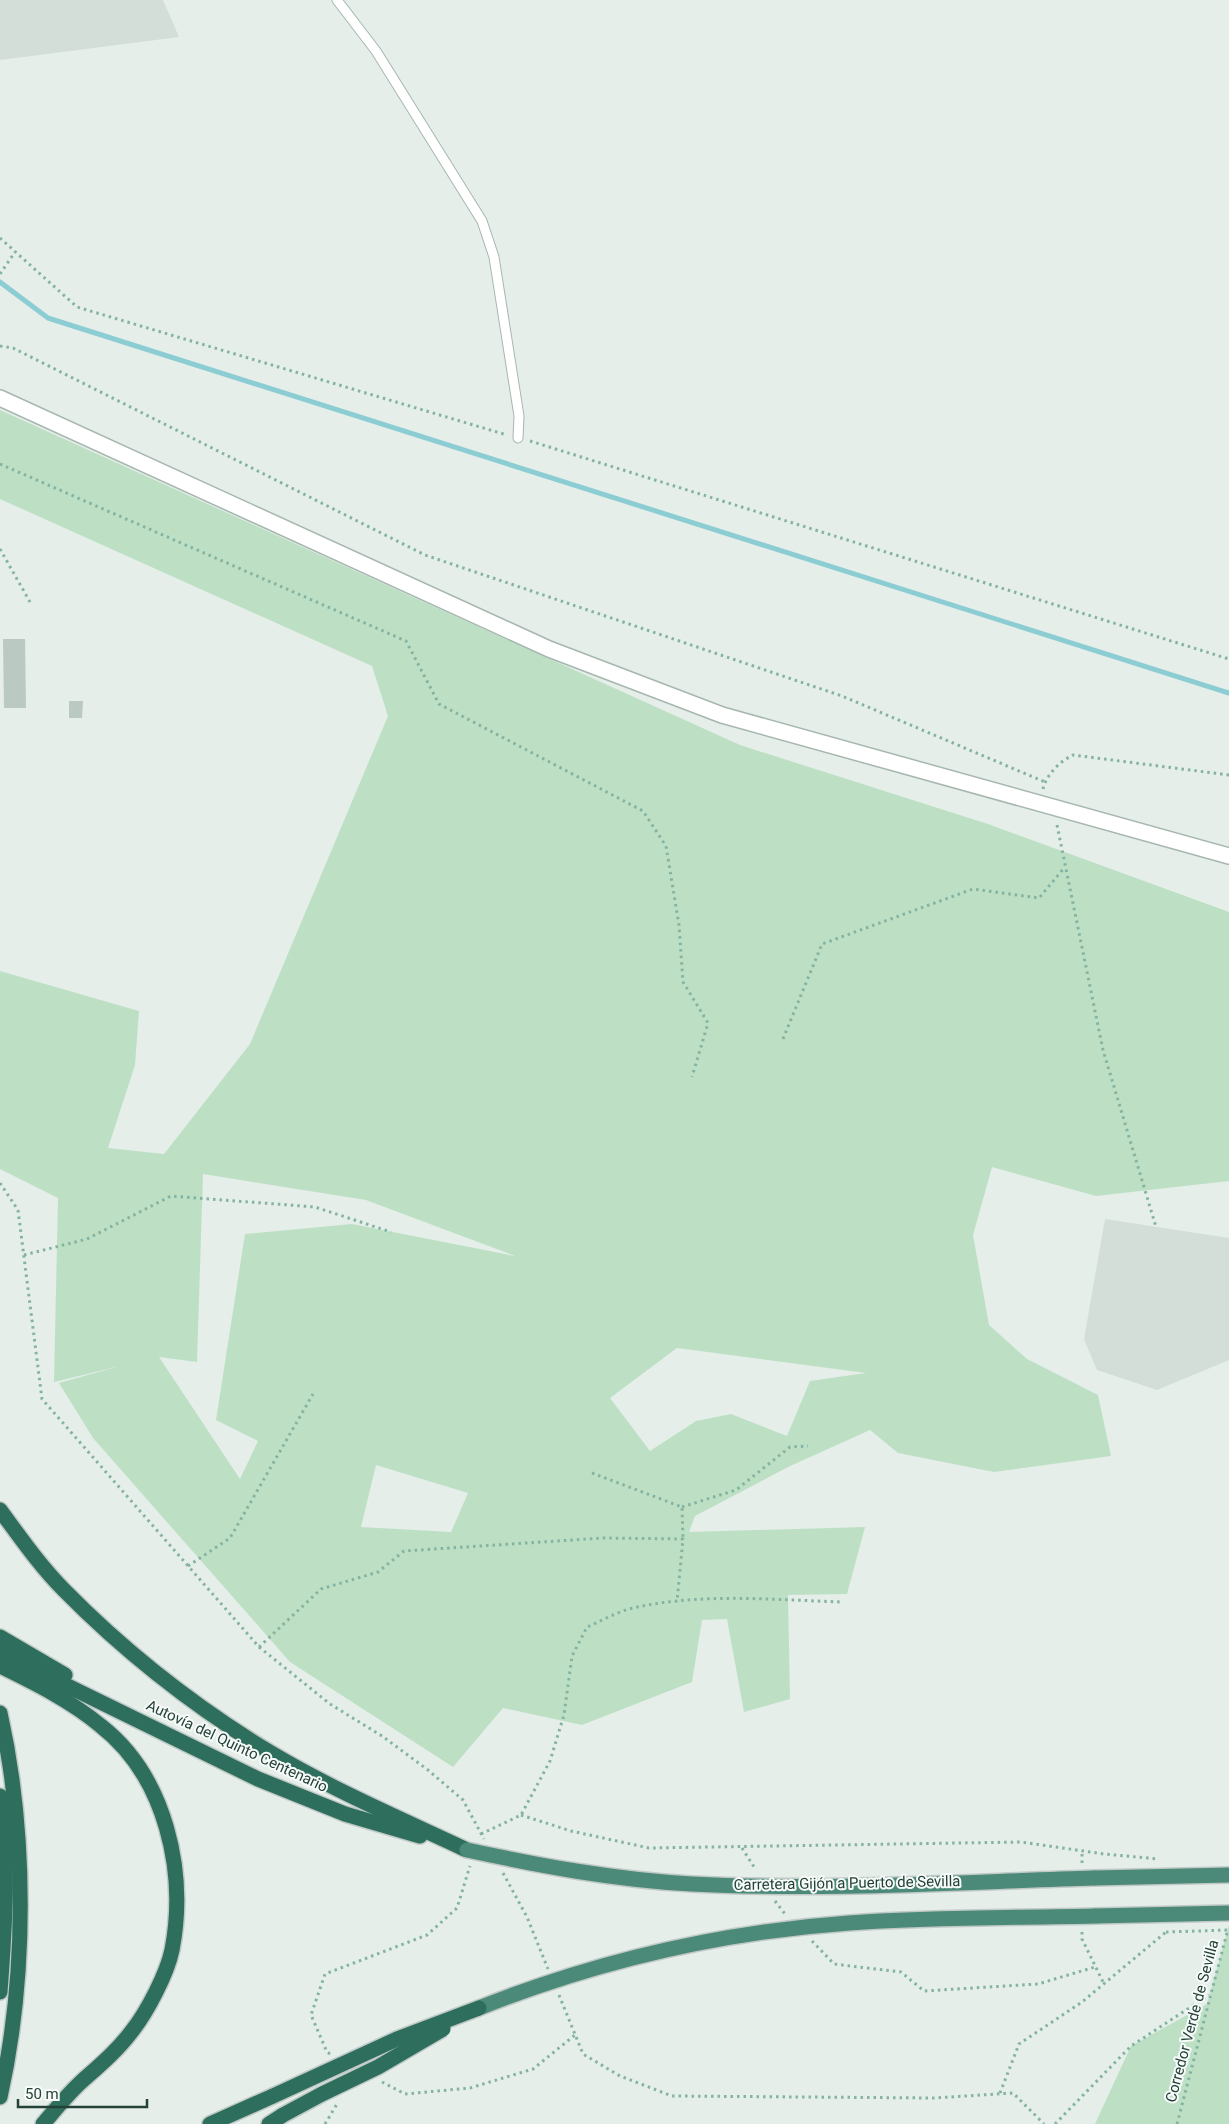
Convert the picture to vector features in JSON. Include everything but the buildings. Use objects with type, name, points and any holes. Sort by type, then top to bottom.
[{"type":"highway","points":[[0,1510],[62,1589],[131,1655],[176,1690],[271,1753],[341,1791],[472,1851]]},
{"type":"highway","points":[[0,1637],[157,1729]]},
{"type":"highway","name":"Autovía del Quinto Centenario","points":[[0,1653],[258,1778],[345,1814],[472,1851]]},
{"type":"highway","points":[[0,1666],[40,1686],[102,1726],[131,1758],[154,1794],[174,1854],[175,1864],[176,1919],[172,1952],[160,1982],[132,2031],[97,2070],[81,2082],[43,2124]]},
{"type":"highway","points":[[0,1713],[17,1817],[20,1874],[19,1950],[11,2032],[0,2097]]},
{"type":"highway","points":[[0,1796],[4,1825],[6,1905],[0,1992]]},
{"type":"highway","name":"Carretera Gijón a Puerto de Sevilla","points":[[472,1851],[575,1871],[692,1884],[852,1886],[1229,1875]]},
{"type":"highway","points":[[210,2124],[396,2039],[574,1973],[622,1960],[710,1941],[850,1923],[1229,1914]]},
{"type":"highway","points":[[269,2124],[322,2094],[378,2067],[479,2008]]},
{"type":"street","points":[[0,398],[549,649],[722,715],[1229,856]]},
{"type":"lane","points":[[337,0],[376,51],[482,221],[494,257],[519,416],[518,438]]},
{"type":"path","points":[[0,238],[77,307],[518,438],[1229,659]]},
{"type":"path","points":[[0,274],[15,252]]},
{"type":"path","points":[[0,346],[13,348],[89,384],[199,443],[425,555],[842,696],[1045,782]]},
{"type":"path","points":[[0,464],[406,641],[439,704],[643,811],[666,846],[679,925],[683,982],[708,1023],[692,1077]]},
{"type":"path","points":[[0,549],[30,602]]},
{"type":"path","points":[[1156,1227],[1103,1050],[1065,867],[1046,805],[1045,782],[1062,760],[1073,755],[1229,775]]},
{"type":"path","points":[[783,1039],[822,944],[973,889],[1039,898],[1065,867]]},
{"type":"path","points":[[0,1183],[18,1210],[42,1399],[259,1647],[330,1704],[382,1736],[428,1770],[463,1800],[485,1840]]},
{"type":"path","points":[[24,1255],[87,1239],[171,1196],[315,1207],[391,1232]]},
{"type":"path","points":[[188,1566],[230,1538],[314,1394]]},
{"type":"path","points":[[592,1473],[682,1507],[736,1490],[790,1447],[808,1446]]},
{"type":"path","points":[[677,1602],[683,1539],[682,1507]]},
{"type":"path","points":[[259,1647],[322,1589],[378,1572],[404,1551],[603,1538],[683,1539]]},
{"type":"path","points":[[335,2056],[327,2052],[311,2015],[325,1974],[427,1935],[457,1908],[472,1851],[481,1833],[521,1816],[550,1761],[564,1715],[572,1656],[587,1627],[628,1609],[677,1602],[721,1598],[843,1602]]},
{"type":"path","points":[[521,1816],[571,1831],[649,1848],[1021,1842],[1104,1854],[1163,1859]]},
{"type":"path","points":[[742,1847],[757,1872]]},
{"type":"path","points":[[502,1870],[527,1917],[549,1971]]},
{"type":"path","points":[[772,1897],[790,1918]]},
{"type":"path","name":"Corredor Verde de Sevilla","points":[[1177,2124],[1209,1995],[1229,1925]]},
{"type":"path","points":[[1000,2093],[1019,2044],[1082,2002],[1166,1932],[1229,1930]]},
{"type":"path","points":[[809,1938],[834,1964],[900,1972],[924,1991],[1038,1984],[1096,1967]]},
{"type":"path","points":[[557,1989],[583,2054],[620,2076],[672,2096],[934,2098],[1013,2093],[1044,2124]]},
{"type":"path","points":[[1055,2124],[1131,2046],[1209,1995]]},
{"type":"path","points":[[374,2077],[405,2094],[470,2088],[533,2069],[575,2034]]},
{"type":"shaded area","points":[[0,0],[163,0],[179,37],[0,60]]},
{"type":"shaded area","points":[[1105,1219],[1229,1238],[1229,1360],[1157,1390],[1097,1370],[1084,1339]]},
{"type":"green space","points":[[0,410],[740,745],[988,824],[1229,912],[1229,1181],[1096,1196],[992,1167],[973,1235],[989,1325],[1027,1359],[1098,1395],[1111,1456],[994,1472],[898,1453],[870,1430],[788,1467],[695,1516],[689,1532],[865,1527],[847,1594],[788,1595],[790,1699],[744,1712],[727,1619],[702,1620],[692,1682],[582,1725],[503,1708],[453,1767],[290,1662],[93,1438],[59,1383],[120,1366],[54,1382],[58,1198],[0,1169],[0,971],[139,1011],[135,1065],[108,1148],[164,1154],[250,1044],[388,716],[372,666],[0,499]],"holes":[[[203,1174],[366,1200],[515,1256],[352,1224],[245,1234],[216,1420],[258,1441],[240,1479],[159,1357],[197,1362]],[[677,1348],[866,1373],[810,1381],[787,1436],[731,1414],[696,1421],[650,1451],[610,1398]],[[376,1465],[468,1493],[451,1532],[361,1527]]]},
{"type":"green space","points":[[1229,1925],[1229,2124],[1095,2124],[1131,2046],[1207,2004]]},
{"type":"waterway","points":[[0,282],[48,318],[1229,693]]}]
